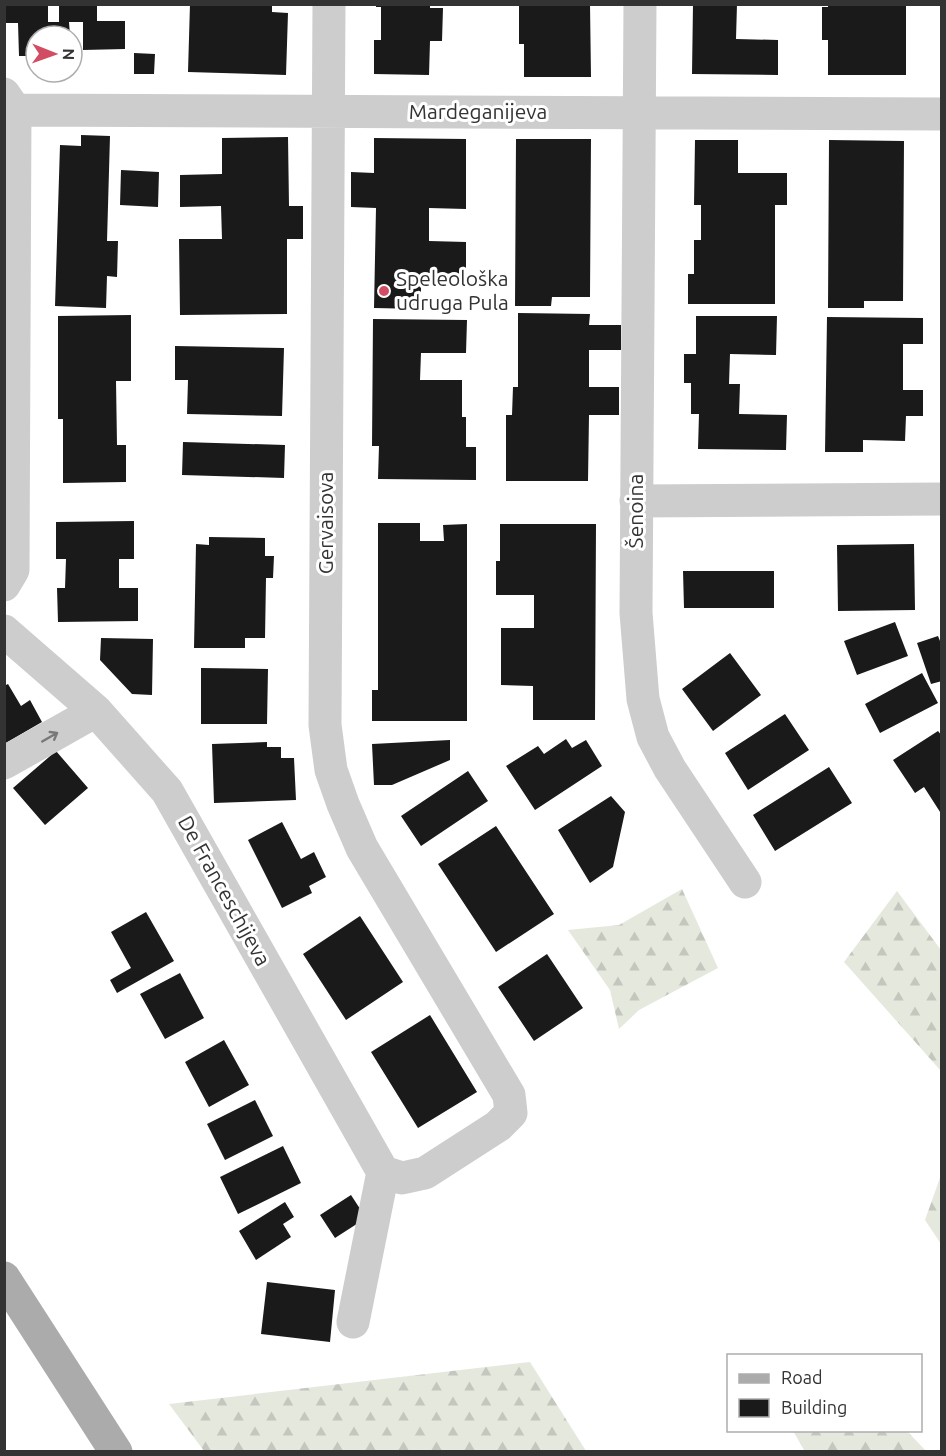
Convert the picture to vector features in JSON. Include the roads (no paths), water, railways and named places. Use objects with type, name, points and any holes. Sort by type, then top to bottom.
[{"type":"main road","points":[[4,1278],[116,1452]]},
{"type":"street","name":"Gervaisova","points":[[329,4],[325,725],[331,771],[362,848],[509,1095],[511,1113],[498,1126],[425,1173],[392,1175]]},
{"type":"street","name":"Šenoina","points":[[640,4],[636,501],[637,623],[643,699],[653,737],[670,769],[745,882]]},
{"type":"street","name":"Mardeganijeva","points":[[10,102],[328,111],[942,114]]},
{"type":"street","points":[[4,585],[13,570],[10,102]]},
{"type":"street","points":[[636,501],[942,499]]},
{"type":"street","name":"De Franceschijeva","points":[[4,631],[96,711],[167,791],[392,1175]]},
{"type":"street","points":[[4,763],[96,711]]},
{"type":"street","points":[[353,1322],[392,1175]]},
{"type":"place","name":"Speleološka udruga Pula","points":[[384,291]]}]
